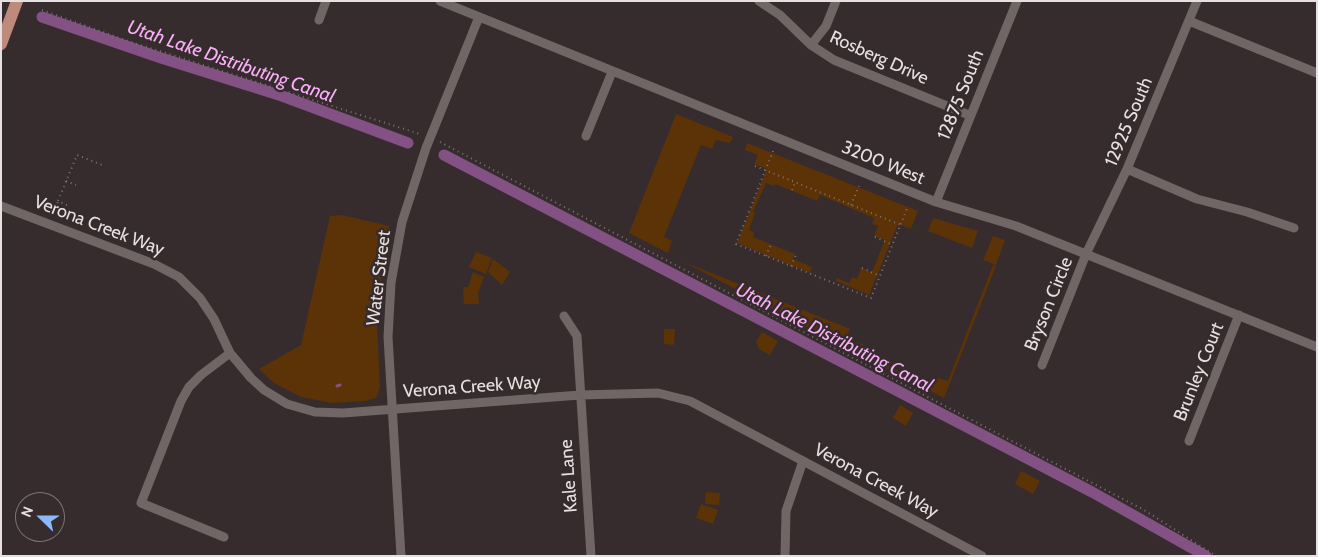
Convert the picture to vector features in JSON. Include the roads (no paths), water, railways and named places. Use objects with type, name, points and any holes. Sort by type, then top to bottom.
[{"type":"main road","points":[[1,44],[17,1]]},
{"type":"street","points":[[319,20],[326,1]]},
{"type":"street","name":"3200 West","points":[[440,1],[936,202],[1016,226],[1317,347]]},
{"type":"street","name":"Rosberg Drive","points":[[759,1],[780,15],[811,45],[834,60],[969,115]]},
{"type":"street","points":[[811,45],[826,26],[836,1]]},
{"type":"street","name":"12875 South","points":[[936,202],[969,115],[1017,1]]},
{"type":"street","name":"12925 South","points":[[1086,254],[1127,169],[1197,1]]},
{"type":"street","name":"Water Street","points":[[401,556],[388,337],[391,283],[402,222],[426,148],[479,17]]},
{"type":"street","points":[[1189,21],[1317,73]]},
{"type":"street","points":[[586,136],[612,72]]},
{"type":"street","points":[[1127,169],[1197,198],[1294,228]]},
{"type":"street","name":"Verona Creek Way","points":[[1,206],[154,264],[179,277],[200,298],[214,318],[230,352],[264,390],[287,404],[315,412],[392,409],[580,395],[658,393],[690,401],[982,556]]},
{"type":"street","name":"Bryson Circle","points":[[1042,365],[1086,254]]},
{"type":"street","name":"Brunley Court","points":[[1189,441],[1239,315]]},
{"type":"street","name":"Kale Lane","points":[[564,316],[576,336],[591,556]]},
{"type":"street","points":[[224,536],[141,503],[181,401],[201,375],[230,352]]},
{"type":"street","points":[[785,556],[786,511],[804,461]]},
{"type":"waterway","name":"Utah Lake Distributing Canal","points":[[42,17],[161,58],[282,96],[408,143]]},
{"type":"waterway","name":"Utah Lake Distributing Canal","points":[[444,155],[1092,492],[1206,556]]}]
